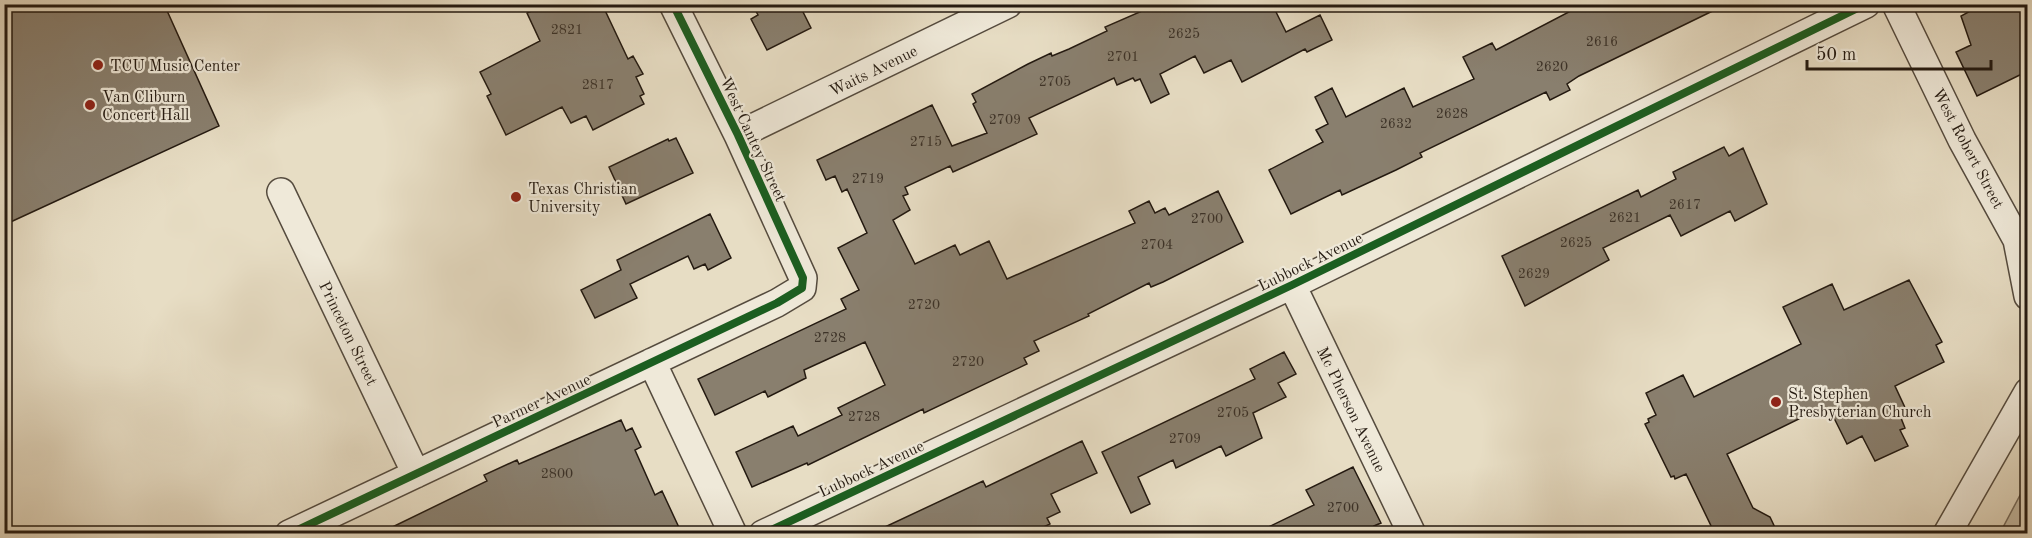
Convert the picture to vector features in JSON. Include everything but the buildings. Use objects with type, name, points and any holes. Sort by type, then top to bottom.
[{"type":"street","name":"West Cantey Street","points":[[674,4],[738,135],[803,278],[802,288]]},
{"type":"street","name":"Waits Avenue","points":[[738,135],[1008,4]]},
{"type":"street","name":"Lubbock Avenue","points":[[763,534],[1292,285],[1866,4]]},
{"type":"street","name":"West Robert Street","points":[[1896,4],[1962,140],[2022,241],[2028,296]]},
{"type":"street","name":"Princeton Street","points":[[281,192],[416,474]]},
{"type":"street","name":"Mc Pherson Avenue","points":[[1292,285],[1412,534]]},
{"type":"street","name":"Parmer Avenue","points":[[289,534],[777,303],[802,288]]},
{"type":"street","points":[[652,362],[733,534]]},
{"type":"street","points":[[1947,534],[2028,393]]},
{"type":"shaded area","points":[[2027,482],[2027,533],[2000,533]]},
{"type":"cycle path","points":[[289,534],[777,303],[802,288],[803,278],[738,135],[673,4]]},
{"type":"cycle path","points":[[763,534],[1292,285],[1866,4]]},
{"type":"place","name":"TCU Music Center","points":[[98,65]]},
{"type":"place","name":"Van Cliburn Concert Hall","points":[[90,105]]},
{"type":"place","name":"Texas Christian University","points":[[516,197]]},
{"type":"place","name":"St. Stephen Presbyterian Church","points":[[1776,402]]}]
